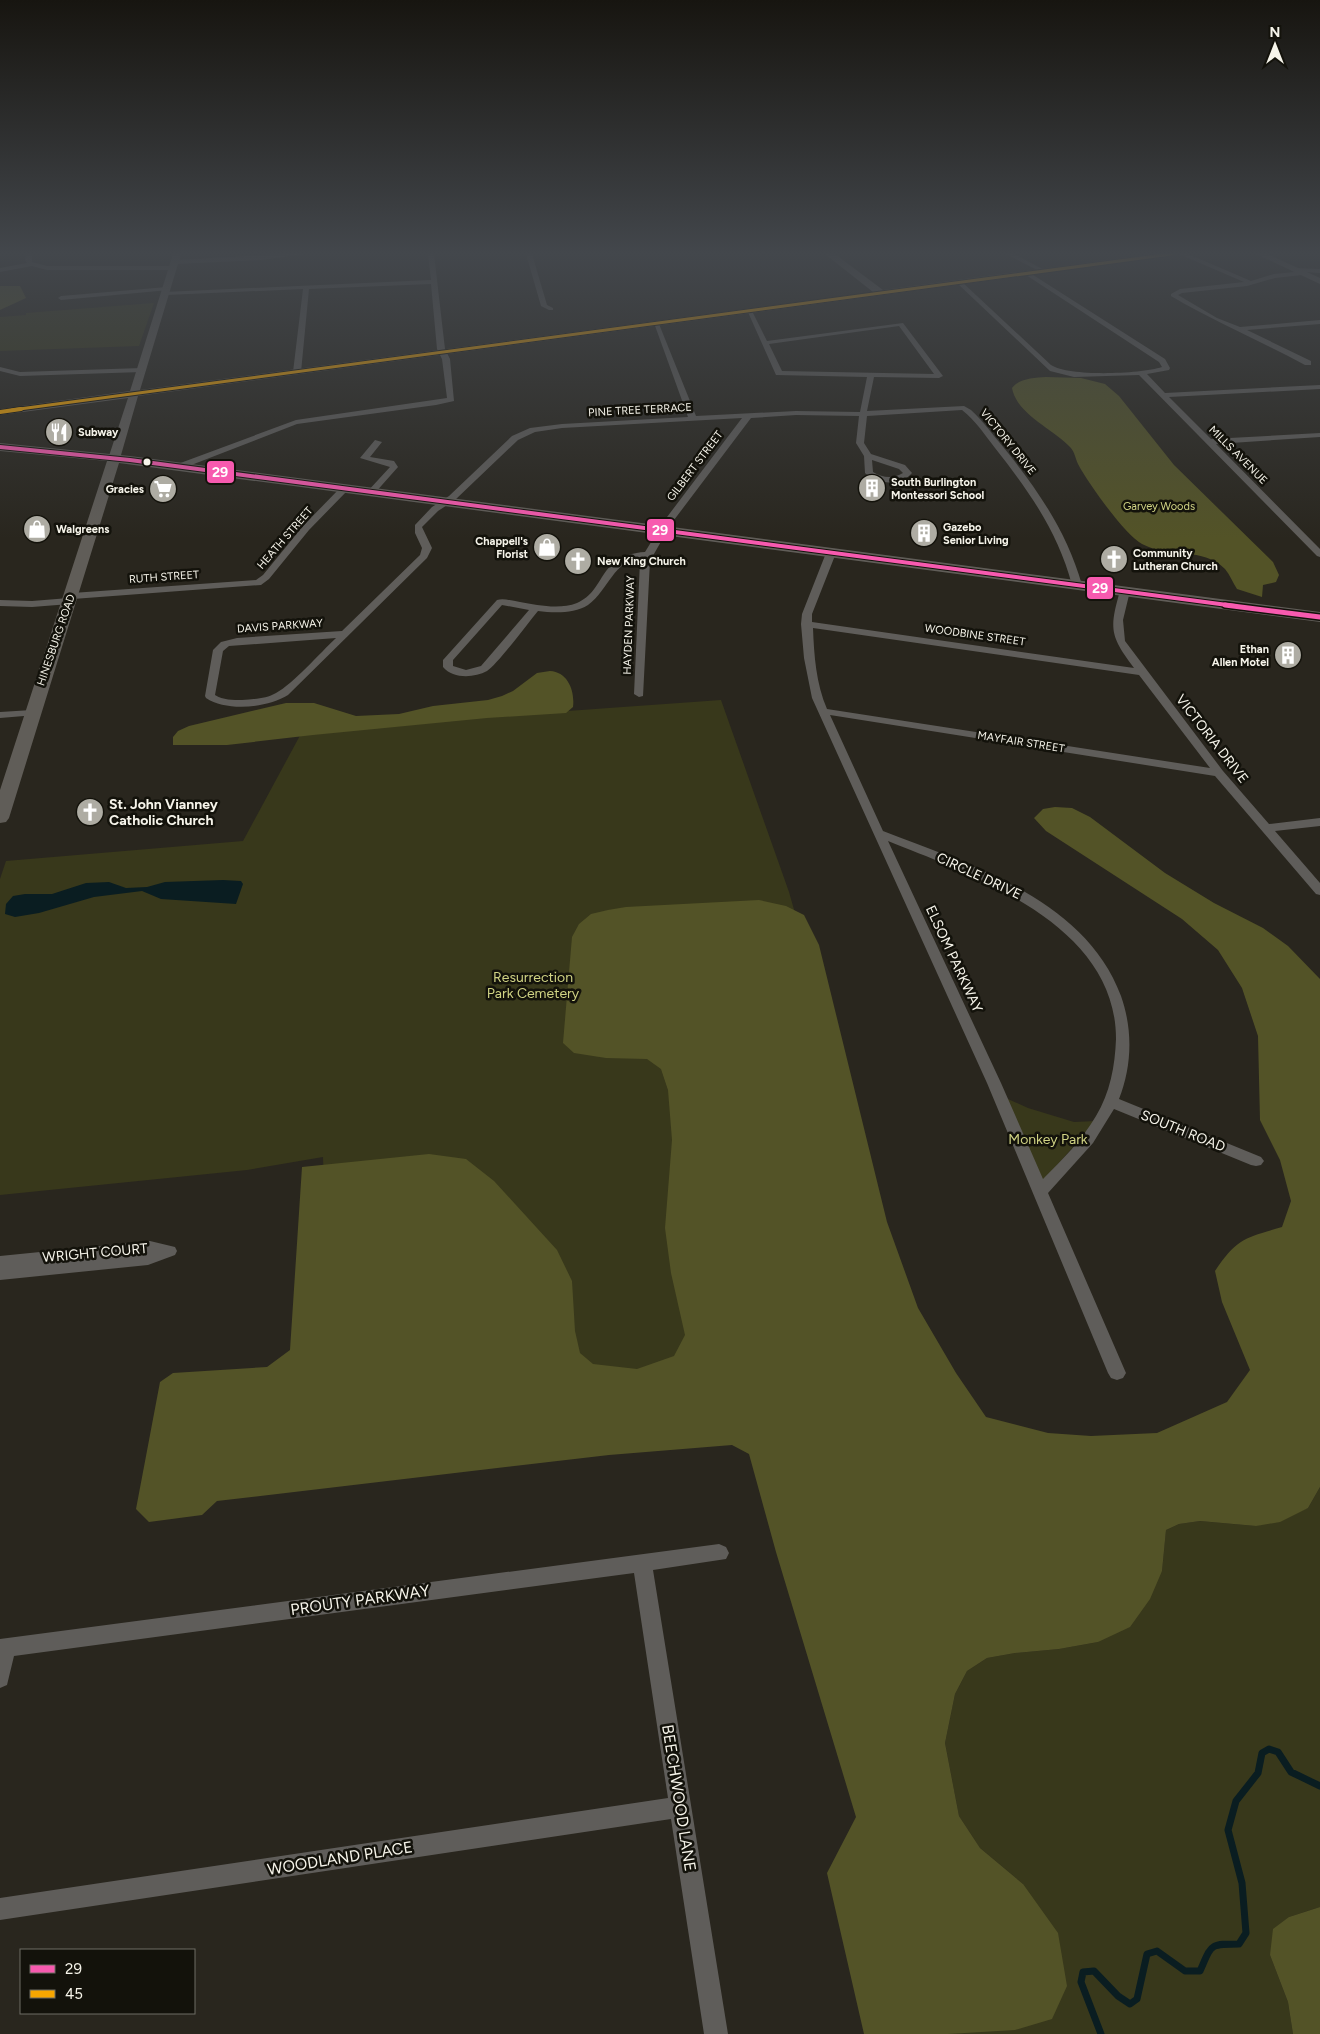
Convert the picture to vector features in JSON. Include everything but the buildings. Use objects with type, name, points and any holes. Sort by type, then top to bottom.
[{"type":"main road","points":[[0,448],[8,451],[113,460],[348,489],[1320,617]]},
{"type":"main road","name":"HINESBURG ROAD","points":[[0,818],[4,790],[71,599],[113,460]]},
{"type":"street","points":[[113,460],[149,349]]},
{"type":"street","points":[[297,372],[299,349]]},
{"type":"street","points":[[178,468],[296,422],[448,401],[452,396],[446,359],[441,349]]},
{"type":"street","points":[[0,412],[472,349]]},
{"type":"street","points":[[666,349],[693,419]]},
{"type":"street","points":[[767,349],[779,373],[939,376],[919,349]]},
{"type":"street","points":[[1029,349],[1048,367],[1057,372],[1086,375],[1159,371],[1166,368],[1162,361],[1143,349]]},
{"type":"street","points":[[1279,349],[1308,363]]},
{"type":"street","points":[[0,369],[20,374],[142,370]]},
{"type":"street","name":"MILLS AVENUE","points":[[1140,372],[1320,554]]},
{"type":"street","points":[[868,456],[902,467],[908,473],[903,478],[896,479],[875,477],[869,473],[868,456],[860,443],[862,414],[871,375]]},
{"type":"street","points":[[1163,395],[1320,387]]},
{"type":"street","name":"VICTORY DRIVE","points":[[862,414],[953,407],[967,409],[1028,484],[1048,514],[1058,532],[1077,585]]},
{"type":"street","name":"PINE TREE TERRACE","points":[[446,502],[515,438],[533,430],[562,426],[748,416],[810,413],[862,414]]},
{"type":"street","name":"GILBERT STREET","points":[[662,531],[748,416]]},
{"type":"street","points":[[1210,442],[1320,435]]},
{"type":"street","points":[[371,492],[394,467],[391,464],[364,458],[378,442]]},
{"type":"street","name":"HEATH STREET","points":[[258,583],[266,577],[306,528],[348,489]]},
{"type":"street","name":"DAVIS PARKWAY","points":[[345,634],[238,641],[226,644],[218,652],[210,696],[217,701],[226,703],[266,700],[280,696],[345,634],[424,556],[427,548],[418,527],[435,509],[446,502]]},
{"type":"street","name":"HAYDEN PARKWAY","points":[[640,694],[644,571],[648,555],[662,531]]},
{"type":"street","name":"ELSOM PARKWAY","points":[[831,553],[809,606],[806,624],[812,677],[822,711],[994,1084],[1117,1373]]},
{"type":"street","points":[[536,607],[485,668],[478,672],[464,673],[455,672],[448,667],[448,660],[500,602],[560,609],[579,605],[588,600],[621,560],[630,556],[648,555]]},
{"type":"street","name":"RUTH STREET","points":[[0,603],[258,583]]},
{"type":"street","name":"VICTORIA DRIVE","points":[[1125,591],[1117,618],[1116,631],[1120,642],[1140,672],[1219,773],[1320,891]]},
{"type":"street","name":"WOODBINE STREET","points":[[806,624],[1140,672]]},
{"type":"street","name":"MAYFAIR STREET","points":[[822,711],[1219,773]]},
{"type":"street","points":[[0,715],[32,713]]},
{"type":"street","points":[[1265,828],[1320,822]]},
{"type":"street","name":"CIRCLE DRIVE","points":[[878,833],[984,876],[1013,890],[1053,916],[1081,942],[1112,988],[1124,1036],[1116,1088],[1111,1102],[1089,1137],[1040,1192]]},
{"type":"street","name":"SOUTH ROAD","points":[[1111,1102],[1256,1161]]},
{"type":"street","name":"WRIGHT COURT","points":[[0,1262],[150,1247],[168,1251],[148,1259],[0,1274]]},
{"type":"street","name":"PROUTY PARKWAY","points":[[3,1647],[720,1552]]},
{"type":"street","name":"BEECHWOOD LANE","points":[[642,1563],[716,2034]]},
{"type":"street","points":[[0,1678],[3,1647]]},
{"type":"street","name":"WOODLAND PLACE","points":[[0,1909],[681,1807]]},
{"type":"green space","points":[[0,349],[58,349],[0,351]]},
{"type":"green space","name":"Garvey Woods","points":[[1046,377],[1081,378],[1105,384],[1119,396],[1174,465],[1273,562],[1279,575],[1276,582],[1263,585],[1262,597],[1237,589],[1225,569],[1216,562],[1196,555],[1152,548],[1142,544],[1126,530],[1107,508],[1090,483],[1078,464],[1072,449],[1028,414],[1015,398],[1012,388],[1019,382]]},
{"type":"green space","points":[[550,671],[561,675],[569,683],[573,695],[573,707],[566,713],[487,718],[227,745],[173,745],[173,737],[178,731],[189,726],[286,703],[314,703],[356,716],[399,714],[433,706],[488,700],[513,691],[537,673]]},
{"type":"green space","name":"Resurrection Park Cemetery","points":[[721,700],[789,892],[933,1397],[334,1473],[323,1157],[247,1170],[0,1195],[0,879],[6,861],[243,841],[303,730]]},
{"type":"green space","points":[[1055,807],[1072,808],[1090,817],[1165,873],[1214,903],[1263,928],[1288,946],[1320,979],[1320,1487],[1308,1508],[1280,1522],[1256,1526],[1200,1521],[1179,1524],[1166,1530],[1162,1571],[1150,1599],[1130,1627],[1098,1642],[987,1658],[967,1671],[955,1694],[945,1743],[959,1816],[980,1848],[1023,1884],[1058,1933],[1067,1986],[1052,2019],[1015,2030],[948,2034],[864,2034],[827,1873],[856,1817],[776,1552],[749,1454],[732,1445],[609,1455],[217,1501],[202,1515],[149,1522],[136,1509],[160,1382],[173,1373],[267,1367],[290,1350],[302,1167],[429,1154],[466,1159],[494,1181],[557,1250],[572,1281],[575,1331],[580,1353],[593,1364],[637,1369],[674,1356],[685,1335],[671,1273],[665,1228],[672,1140],[668,1090],[661,1069],[647,1059],[606,1058],[574,1053],[563,1043],[572,937],[579,924],[591,914],[626,907],[759,900],[786,906],[804,915],[819,945],[887,1222],[918,1308],[956,1373],[986,1417],[1048,1433],[1091,1436],[1157,1433],[1227,1402],[1250,1370],[1222,1302],[1215,1271],[1236,1245],[1250,1237],[1282,1227],[1291,1201],[1280,1160],[1260,1120],[1258,1036],[1242,988],[1218,950],[1182,919],[1046,831],[1034,818],[1043,809]]},
{"type":"green space","name":"Monkey Park","points":[[999,1095],[1028,1108],[1074,1122],[1096,1121],[1042,1182]]},
{"type":"green space","points":[[1320,1487],[1320,1907],[1289,1917],[1270,1955],[1288,2002],[1293,2034],[948,2034],[951,2033],[1023,1884],[980,1848],[959,1816],[945,1743],[955,1694],[967,1671],[987,1658],[1098,1642],[1162,1571],[1166,1530],[1179,1524],[1200,1521],[1256,1526],[1308,1508]]},
{"type":"green space","points":[[1320,1907],[1320,2034],[1293,2034],[1288,2002],[1270,1955],[1273,1929],[1289,1917]]},
{"type":"water","points":[[241,881],[243,884],[236,904],[161,899],[142,891],[94,897],[39,913],[15,917],[5,914],[6,904],[13,896],[52,894],[86,883],[109,882],[126,888],[147,887],[165,882]]},
{"type":"waterway","points":[[1101,2034],[1081,1982],[1083,1972],[1094,1971],[1118,1996],[1130,2004],[1137,1999],[1147,1954],[1157,1951],[1185,1971],[1200,1971],[1213,1947],[1222,1944],[1239,1944],[1246,1933],[1242,1883],[1228,1830],[1236,1801],[1258,1773],[1262,1753],[1269,1749],[1278,1752],[1291,1772],[1320,1786]]},
{"type":"transit line","name":"45","points":[[0,412],[468,349]]},
{"type":"transit line","name":"29","points":[[0,447],[130,460],[1320,617]]},
{"type":"place","name":"Subway","points":[[59,432]]},
{"type":"place","name":"South Burlington Montessori School","points":[[872,488]]},
{"type":"place","name":"Gracies","points":[[163,489]]},
{"type":"place","name":"Walgreens","points":[[37,529]]},
{"type":"place","name":"Gazebo Senior Living","points":[[924,533]]},
{"type":"place","name":"Chappell's Florist","points":[[547,547]]},
{"type":"place","name":"Community Lutheran Church","points":[[1114,559]]},
{"type":"place","name":"New King Church","points":[[578,561]]},
{"type":"place","name":"Ethan Allen Motel","points":[[1288,655]]},
{"type":"place","name":"St. John Vianney Catholic Church","points":[[90,812]]}]
